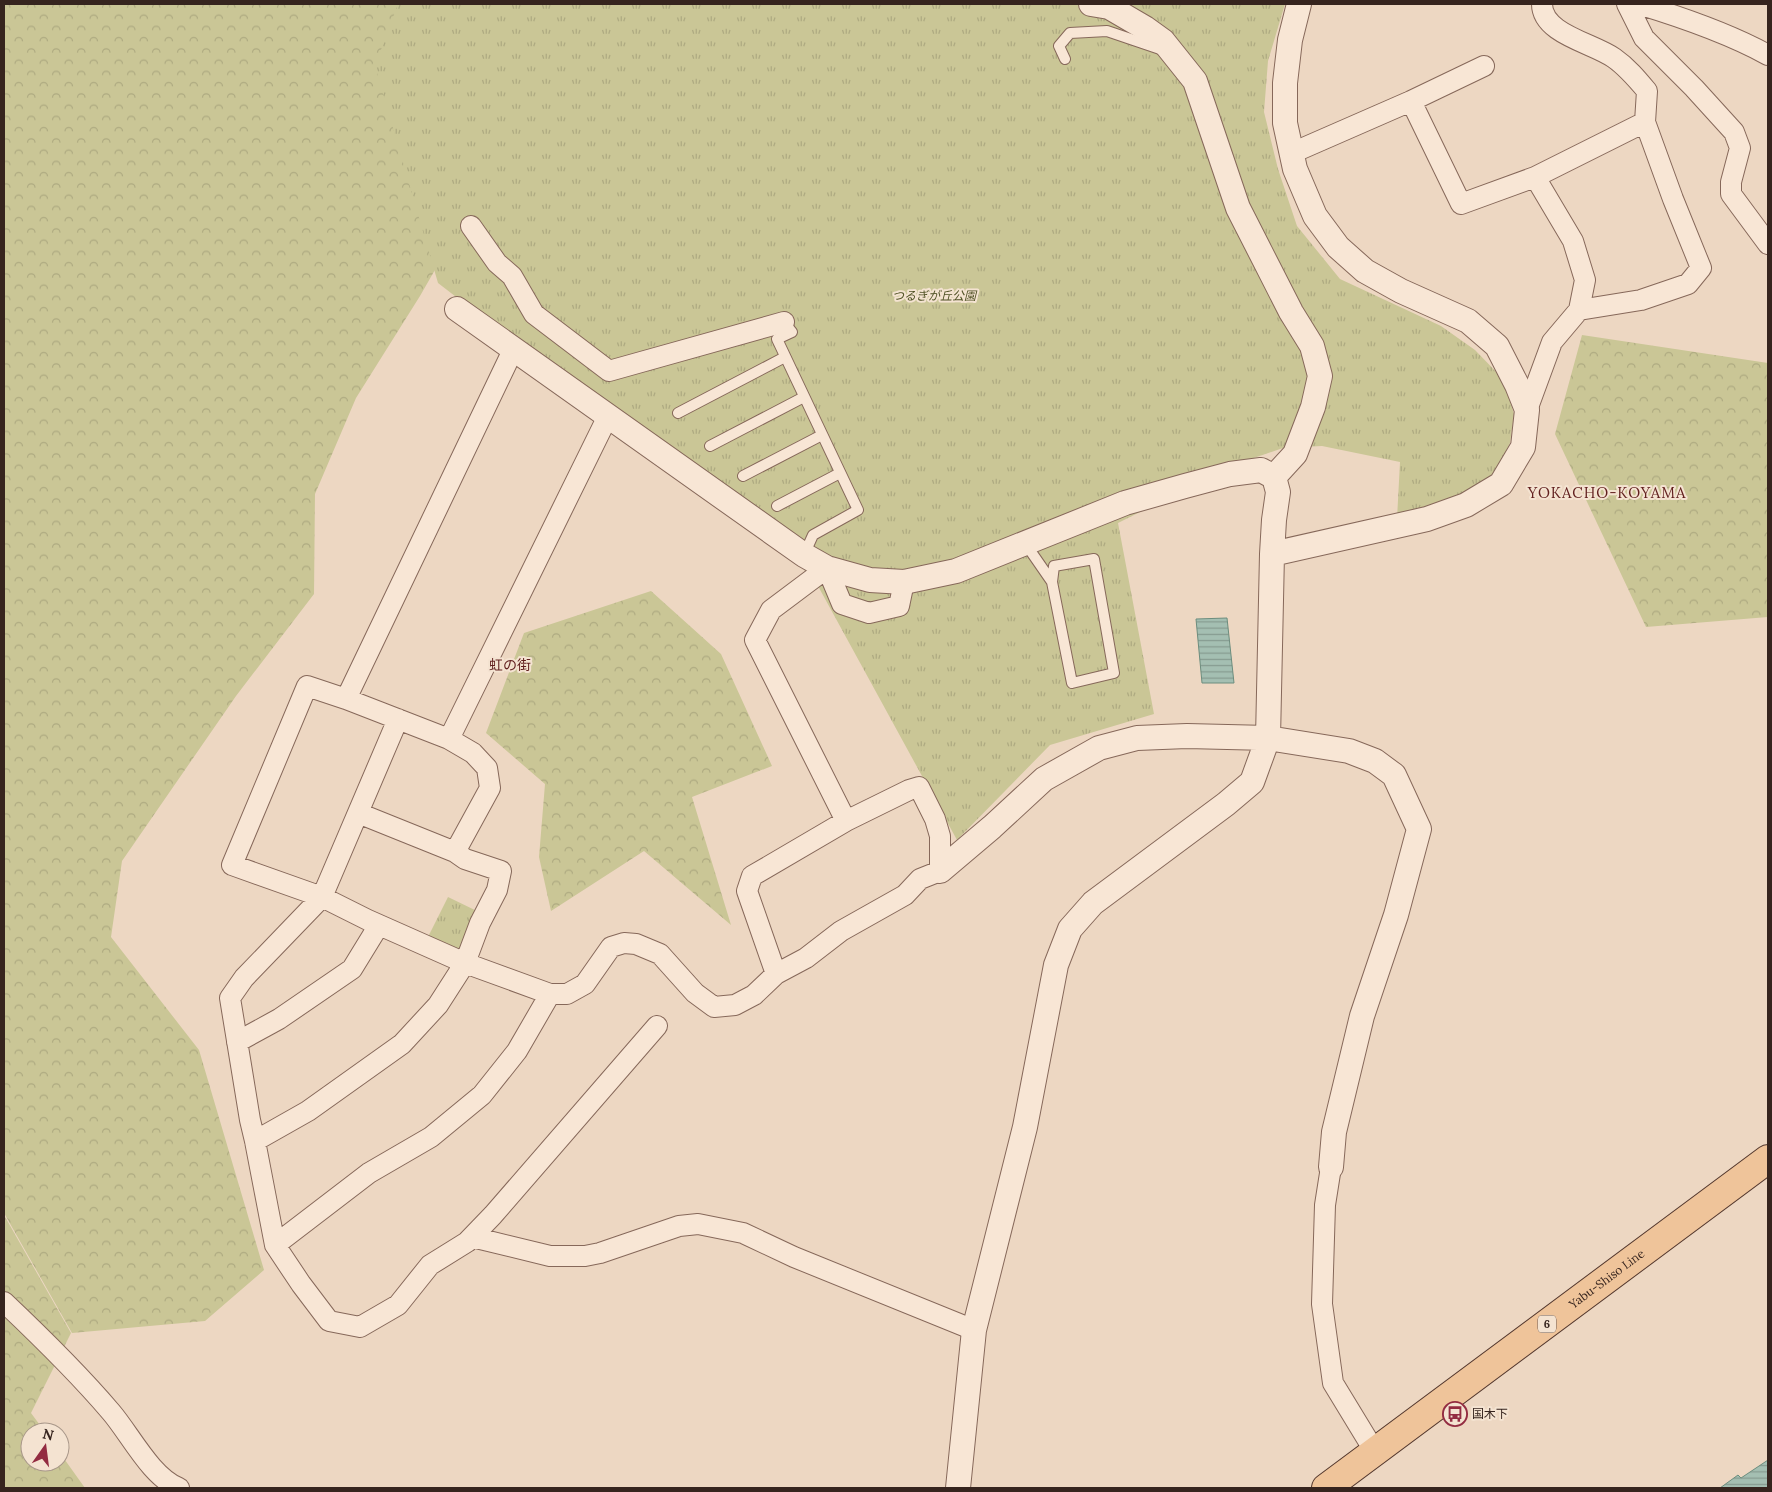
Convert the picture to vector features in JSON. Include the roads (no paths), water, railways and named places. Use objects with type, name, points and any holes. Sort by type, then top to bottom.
[{"type":"main road","name":"Yabu-Shiso Line","points":[[1326,1488],[1768,1158]]},
{"type":"street","points":[[1092,4],[1109,7],[1164,41],[1195,81],[1238,208],[1291,312],[1312,346],[1320,376],[1313,407],[1295,454],[1274,477]]},
{"type":"street","points":[[1299,4],[1290,40],[1285,83],[1285,124],[1295,169],[1315,216],[1338,246],[1365,271],[1401,291],[1468,321],[1497,346],[1528,410]]},
{"type":"street","points":[[1542,4],[1542,12],[1554,28],[1612,56],[1647,91],[1645,122],[1701,268],[1688,284],[1640,300],[1579,310]]},
{"type":"street","points":[[1627,4],[1644,38],[1694,88],[1734,132],[1740,148],[1731,182],[1731,194],[1768,244]]},
{"type":"street","points":[[1638,4],[1666,12],[1753,47],[1768,55]]},
{"type":"street","points":[[1292,153],[1411,101],[1484,66]]},
{"type":"street","points":[[1411,101],[1461,204],[1535,177],[1645,122]]},
{"type":"street","points":[[1272,554],[1427,519],[1466,505],[1501,484],[1522,448],[1528,410],[1552,342],[1579,310],[1585,280],[1573,240],[1535,177]]},
{"type":"street","points":[[471,226],[497,264],[512,276],[534,314],[609,371],[784,322]]},
{"type":"street","points":[[457,309],[804,555],[827,568],[870,580],[904,582],[956,571],[1125,504],[1230,474],[1261,470],[1274,477],[1278,492],[1272,554],[1268,738],[1252,782],[1226,804],[1093,903],[1070,929],[1056,965],[1025,1127],[974,1330],[958,1488]]},
{"type":"street","points":[[346,699],[514,348]]},
{"type":"street","points":[[449,739],[608,416]]},
{"type":"street","points":[[827,568],[842,604],[869,613],[900,606],[904,582]]},
{"type":"street","points":[[827,568],[771,610],[755,640],[846,821]]},
{"type":"street","points":[[455,852],[490,788],[487,768],[473,753],[449,739],[307,686],[232,866],[322,897],[379,925],[465,963],[550,994],[567,994],[585,984],[611,947],[624,943],[636,944],[660,954],[695,992],[714,1007],[735,1005],[754,995],[776,974],[806,958],[841,931],[906,895],[920,879],[940,871],[1044,779],[1099,748],[1137,738],[1187,736],[1268,738],[1348,751],[1375,761],[1394,775],[1419,829],[1396,915],[1362,1016],[1334,1132],[1325,1204],[1322,1304],[1333,1383],[1375,1452]]},
{"type":"street","points":[[398,719],[322,897],[244,978],[230,998],[250,1120],[275,1245],[329,1321],[360,1327],[398,1305],[430,1265],[467,1242],[493,1215],[657,1026]]},
{"type":"street","points":[[776,974],[747,891],[752,876],[846,821],[909,790],[919,787],[935,819],[940,836],[940,871]]},
{"type":"street","points":[[255,1141],[308,1111],[402,1044],[438,1005],[465,963],[480,923],[496,890],[501,871],[465,859],[455,852],[358,813]]},
{"type":"street","points":[[237,1042],[279,1019],[352,969],[379,925]]},
{"type":"street","points":[[275,1245],[369,1173],[431,1137],[482,1095],[517,1051],[550,994]]},
{"type":"street","points":[[472,1236],[550,1256],[585,1256],[600,1253],[679,1226],[698,1224],[743,1233],[974,1330]]},
{"type":"street","points":[[4,1302],[64,1358],[112,1413],[159,1475],[179,1488]]},
{"type":"lane","points":[[1065,59],[1059,46],[1070,33],[1107,31],[1174,54]]},
{"type":"lane","points":[[784,322],[792,332],[777,340],[858,510],[813,535],[804,555]]},
{"type":"lane","points":[[678,413],[785,357]]},
{"type":"lane","points":[[710,446],[804,397]]},
{"type":"lane","points":[[743,476],[822,435]]},
{"type":"lane","points":[[777,506],[840,473]]},
{"type":"lane","points":[[1025,543],[1052,582],[1072,683],[1114,673],[1094,559],[1054,566],[1052,582]]},
{"type":"place","name":"国木下","points":[[1455,1414]]},
{"type":"district","name":"YOKACHO-KOYAMA","points":[[1607,493]]},
{"type":"district","name":"虹の街","points":[[510,665]]},
{"type":"park label","name":"つるぎが丘公園","points":[[934,296]]}]
